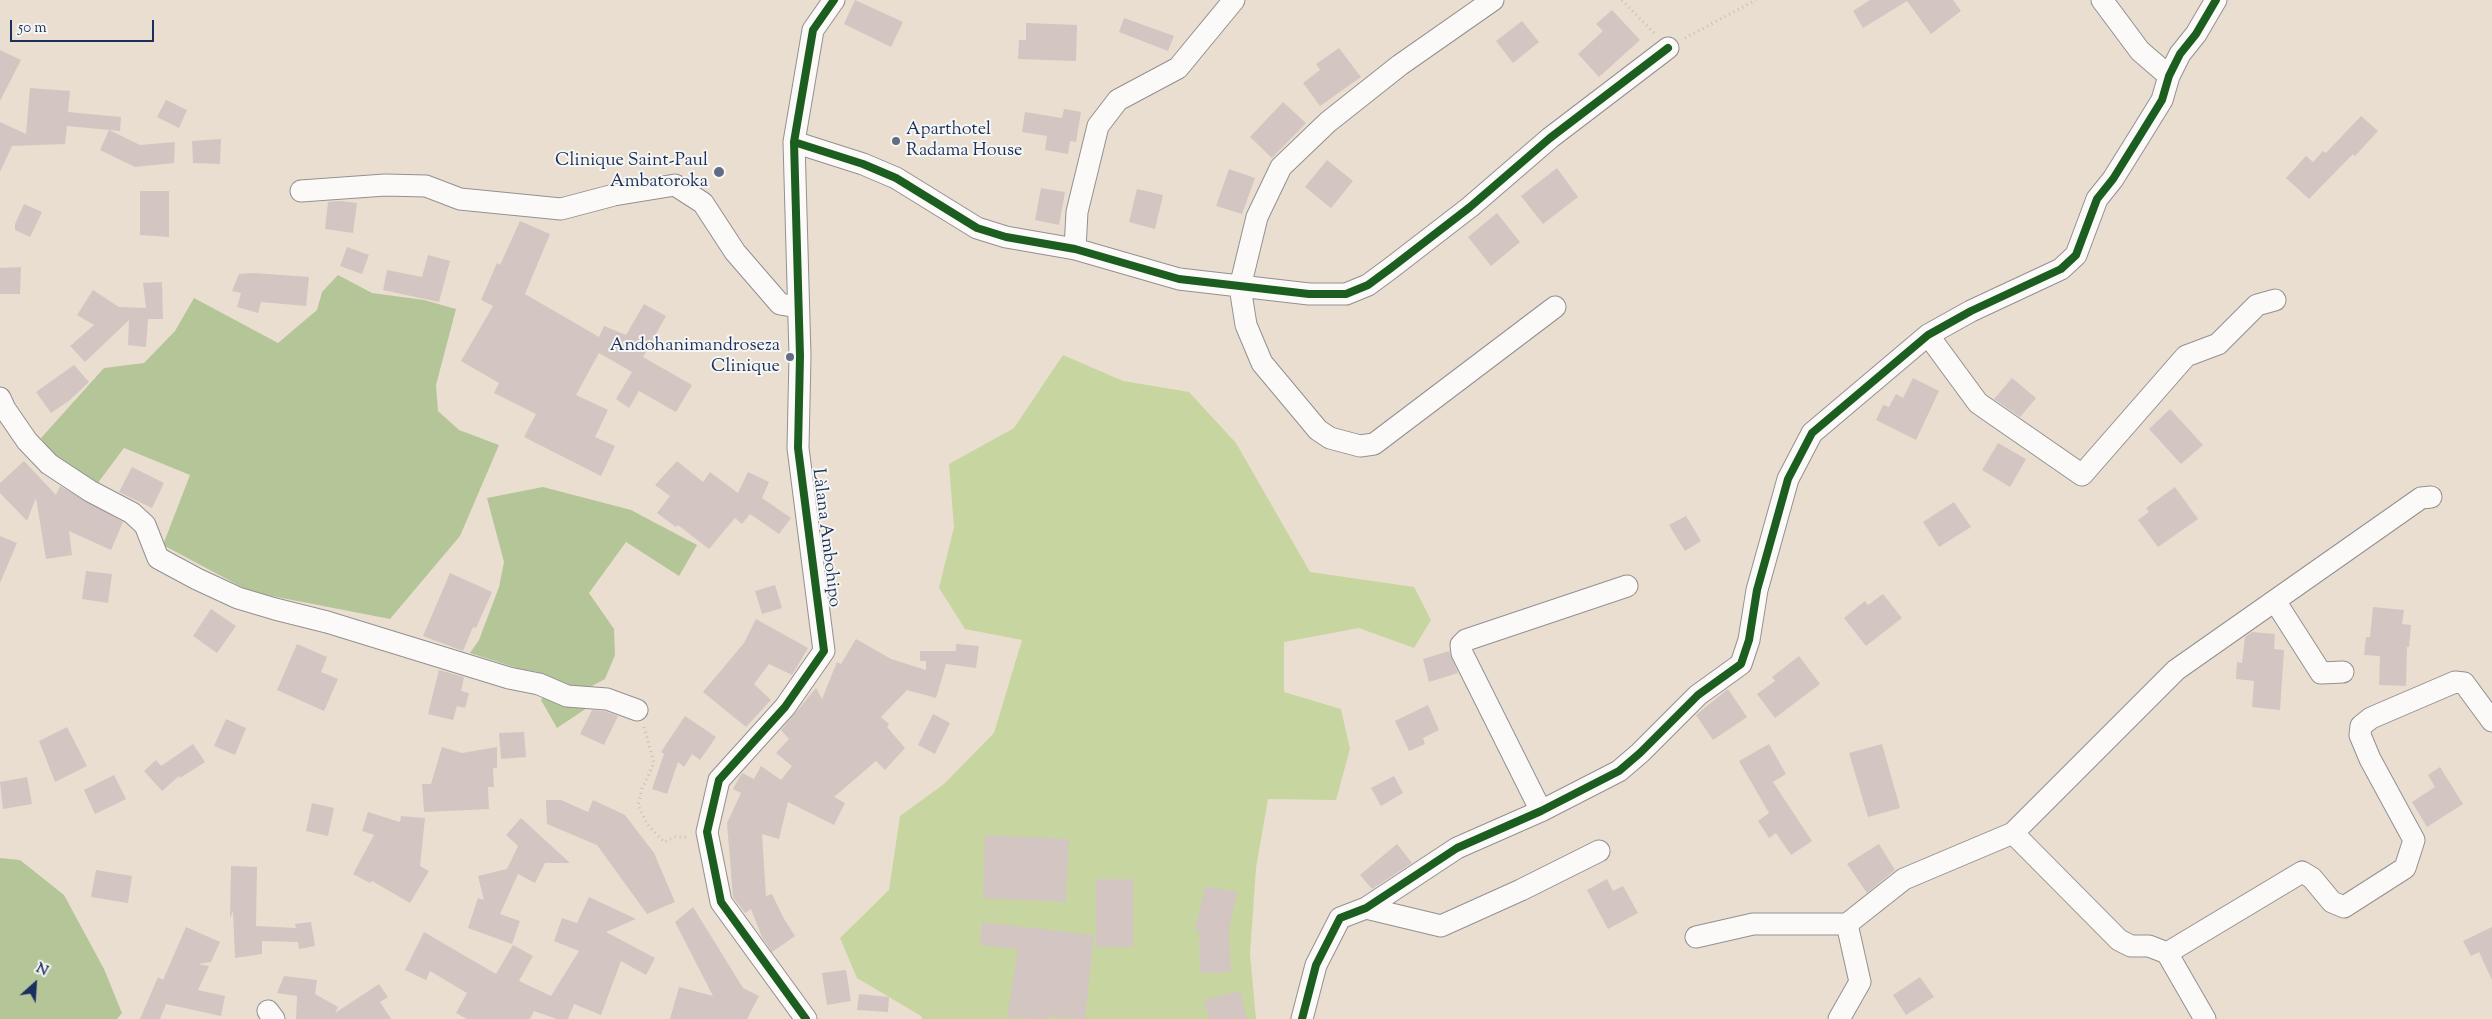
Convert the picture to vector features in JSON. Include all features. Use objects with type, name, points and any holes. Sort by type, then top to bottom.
[{"type":"street","name":"Làlana Ambohipo","points":[[806,1019],[721,902],[707,832],[719,780],[785,707],[824,651],[798,448],[800,356],[794,142],[813,30],[834,0]]},
{"type":"street","points":[[1075,248],[1077,212],[1098,126],[1118,100],[1178,68],[1234,0]]},
{"type":"street","points":[[1493,0],[1378,82],[1328,122],[1282,167],[1257,217],[1240,287],[1246,325],[1262,363],[1318,430],[1330,438],[1360,446],[1374,444],[1555,307]]},
{"type":"street","points":[[2102,0],[2140,52],[2169,76]]},
{"type":"street","points":[[1302,1019],[1316,965],[1340,918],[1366,908],[1457,848],[1541,812],[1618,771],[1640,753],[1698,695],[1741,664],[1749,640],[1757,590],[1788,479],[1812,433],[1928,335],[2061,269],[2076,255],[2097,199],[2113,179],[2162,100],[2169,76],[2180,54],[2196,34],[2216,0]]},
{"type":"street","points":[[794,142],[863,164],[896,178],[978,228],[1006,237],[1075,248],[1179,279],[1309,294],[1346,294],[1368,285],[1470,208],[1550,138],[1668,48]]},
{"type":"street","points":[[301,191],[385,185],[426,186],[460,199],[561,209],[614,195],[675,185],[703,203],[735,252],[780,304],[798,307]]},
{"type":"street","points":[[1928,335],[1978,403],[2082,475],[2186,356],[2218,344],[2257,305],[2275,300]]},
{"type":"street","points":[[0,398],[4,409],[26,441],[49,464],[90,491],[132,514],[145,525],[158,558],[197,579],[238,598],[275,610],[327,622],[509,678],[538,684],[567,696],[607,698],[637,710]]},
{"type":"street","points":[[1696,937],[1753,924],[1846,924],[1904,878],[2013,833],[2176,670],[2421,498],[2431,497]]},
{"type":"street","points":[[1541,812],[1462,652],[1461,645],[1466,640],[1627,586]]},
{"type":"street","points":[[2275,601],[2321,673],[2343,672]]},
{"type":"street","points":[[2166,953],[2302,872],[2312,878],[2332,902],[2344,907],[2405,868],[2414,840],[2370,759],[2360,734],[2361,726],[2371,718],[2455,682],[2464,683],[2492,721]]},
{"type":"street","points":[[2013,833],[2119,940],[2131,946],[2149,946],[2166,953],[2205,1019]]},
{"type":"street","points":[[1366,908],[1441,926],[1521,890],[1599,851]]},
{"type":"street","points":[[1839,1019],[1860,982],[1846,924]]},
{"type":"path","points":[[1622,0],[1668,48],[1756,0]]},
{"type":"path","points":[[637,710],[648,737],[654,763],[642,790],[638,805],[647,824],[664,842],[675,837],[687,837],[707,832]]},
{"type":"green space","points":[[338,275],[372,293],[424,300],[456,309],[436,385],[438,411],[459,430],[499,445],[460,536],[390,619],[251,592],[163,545],[190,475],[124,448],[97,484],[55,459],[41,438],[104,368],[144,363],[175,331],[194,298],[278,343],[317,310],[322,292]]},
{"type":"green space","points":[[1063,355],[1123,381],[1189,392],[1236,443],[1310,572],[1414,587],[1431,620],[1414,648],[1359,628],[1284,642],[1284,692],[1341,709],[1350,749],[1336,800],[1268,799],[1256,868],[1250,954],[1256,1019],[922,1019],[921,1016],[857,978],[840,938],[889,890],[900,816],[944,784],[994,733],[1022,640],[965,629],[939,588],[954,527],[949,464],[1014,428]]},
{"type":"green space","points":[[543,487],[631,510],[697,545],[679,576],[626,542],[589,593],[614,629],[615,655],[605,679],[588,688],[587,708],[557,728],[541,700],[554,681],[538,672],[520,669],[470,653],[479,640],[499,587],[504,562],[487,498]]},
{"type":"green space","points":[[0,858],[20,860],[64,895],[104,969],[122,1013],[117,1019],[0,1019]]},
{"type":"building","points":[[855,0],[903,22],[891,47],[844,24]]},
{"type":"building","points":[[1870,0],[1953,0],[1961,11],[1931,34],[1907,1],[1863,28],[1853,11]]},
{"type":"building","points":[[1612,10],[1640,40],[1599,77],[1578,54],[1603,31],[1596,24]]},
{"type":"building","points":[[1124,18],[1174,36],[1168,51],[1119,32]]},
{"type":"building","points":[[1522,21],[1539,42],[1513,63],[1496,41]]},
{"type":"building","points":[[1026,23],[1077,25],[1076,61],[1018,59],[1019,40],[1026,40]]},
{"type":"building","points":[[1339,48],[1361,77],[1320,106],[1303,83],[1320,70],[1316,64]]},
{"type":"building","points":[[0,50],[21,60],[0,101]]},
{"type":"building","points":[[30,88],[70,91],[68,112],[121,117],[120,131],[67,126],[65,144],[12,146],[0,172],[0,122],[26,134]]},
{"type":"building","points":[[166,100],[187,110],[179,128],[157,117]]},
{"type":"building","points":[[1283,102],[1306,123],[1272,158],[1250,137]]},
{"type":"building","points":[[1064,109],[1081,112],[1076,142],[1070,141],[1068,154],[1045,150],[1047,136],[1022,132],[1025,112],[1062,118]]},
{"type":"building","points":[[2361,116],[2378,131],[2355,156],[2353,154],[2309,199],[2286,178],[2306,156],[2313,162],[2323,151],[2326,153]]},
{"type":"building","points":[[109,130],[140,145],[175,142],[174,163],[135,167],[100,150]]},
{"type":"building","points":[[221,139],[220,164],[193,163],[192,141]]},
{"type":"building","points":[[1327,160],[1353,181],[1331,208],[1305,187]]},
{"type":"building","points":[[1557,168],[1578,197],[1543,224],[1521,196]]},
{"type":"building","points":[[1229,169],[1255,178],[1242,214],[1216,206]]},
{"type":"building","points":[[1041,188],[1065,192],[1059,225],[1035,220]]},
{"type":"building","points":[[1137,189],[1163,195],[1155,229],[1129,222]]},
{"type":"building","points":[[140,191],[169,191],[169,237],[140,235]]},
{"type":"building","points":[[328,202],[357,203],[353,233],[325,229]]},
{"type":"building","points":[[24,204],[42,212],[30,237],[15,230],[15,224]]},
{"type":"building","points":[[1497,213],[1520,242],[1491,266],[1468,237]]},
{"type":"building","points":[[520,221],[550,234],[525,294],[599,337],[604,326],[626,335],[644,304],[666,316],[643,357],[692,385],[676,412],[639,391],[629,408],[616,399],[632,372],[599,353],[576,395],[608,410],[595,437],[615,446],[601,476],[524,437],[536,414],[494,393],[499,383],[461,361],[493,306],[481,300],[497,263],[500,265]]},
{"type":"building","points":[[347,247],[369,255],[362,274],[340,266]]},
{"type":"building","points":[[428,255],[450,261],[439,302],[383,290],[387,270],[422,277]]},
{"type":"building","points":[[21,267],[20,294],[0,294],[0,268]]},
{"type":"building","points":[[254,273],[309,277],[306,306],[261,302],[258,313],[237,307],[241,293],[232,291],[239,274]]},
{"type":"building","points":[[162,282],[163,319],[148,319],[146,347],[128,345],[129,320],[85,362],[70,346],[94,325],[77,315],[93,290],[119,307],[146,308],[143,283]]},
{"type":"building","points":[[74,365],[89,382],[70,400],[51,413],[36,392]]},
{"type":"building","points":[[1913,378],[1939,391],[1916,440],[1876,420],[1883,405],[1889,407],[1896,394],[1903,398]]},
{"type":"building","points":[[2012,378],[2036,398],[2020,417],[1994,399]]},
{"type":"building","points":[[2170,409],[2203,445],[2181,464],[2149,429]]},
{"type":"building","points":[[1998,443],[2026,459],[2010,487],[1982,470]]},
{"type":"building","points":[[24,461],[56,495],[60,486],[123,522],[111,550],[69,531],[72,555],[46,559],[36,498],[27,521],[0,493],[0,483]]},
{"type":"building","points":[[677,461],[703,482],[710,472],[738,493],[748,472],[769,482],[762,498],[791,518],[779,534],[750,514],[742,524],[735,518],[709,549],[678,525],[676,527],[657,513],[670,496],[655,485]]},
{"type":"building","points":[[132,467],[164,483],[152,508],[119,492]]},
{"type":"building","points":[[2175,487],[2198,519],[2158,547],[2138,520],[2149,512],[2146,508]]},
{"type":"building","points":[[1954,502],[1971,527],[1939,547],[1923,522]]},
{"type":"building","points":[[1686,516],[1701,541],[1685,551],[1669,525]]},
{"type":"building","points":[[0,536],[17,543],[0,583]]},
{"type":"building","points":[[86,571],[112,574],[108,603],[82,599]]},
{"type":"building","points":[[450,573],[492,592],[476,628],[473,627],[463,651],[423,636]]},
{"type":"building","points":[[775,585],[782,608],[762,614],[755,591]]},
{"type":"building","points":[[1883,594],[1902,618],[1866,646],[1844,618],[1865,601],[1868,605]]},
{"type":"building","points":[[2373,607],[2404,610],[2402,624],[2411,625],[2409,647],[2407,647],[2406,686],[2379,685],[2380,656],[2364,655],[2366,637],[2370,637]]},
{"type":"building","points":[[211,609],[236,626],[217,653],[193,636]]},
{"type":"building","points":[[756,619],[808,648],[792,675],[769,664],[754,684],[771,700],[746,727],[703,692],[744,643]]},
{"type":"building","points":[[2252,632],[2275,634],[2274,649],[2284,650],[2280,710],[2252,707],[2254,681],[2236,679],[2237,662],[2242,663],[2245,637]]},
{"type":"building","points":[[856,639],[891,659],[926,670],[926,661],[920,661],[920,651],[956,651],[956,644],[979,646],[976,668],[946,664],[936,698],[907,690],[881,717],[889,724],[887,727],[905,748],[885,770],[876,761],[834,797],[845,803],[834,825],[788,802],[779,839],[762,834],[766,896],[772,894],[795,936],[772,952],[762,937],[751,909],[745,913],[733,897],[727,823],[741,793],[733,789],[742,773],[754,779],[761,766],[781,780],[792,766],[776,753],[789,739],[781,730],[816,688],[822,699],[837,662],[841,664]]},
{"type":"building","points":[[297,644],[327,657],[321,672],[338,679],[324,711],[277,690]]},
{"type":"building","points":[[1449,651],[1458,673],[1429,682],[1423,659]]},
{"type":"building","points":[[1799,656],[1820,684],[1775,718],[1757,694],[1775,681],[1772,677]]},
{"type":"building","points":[[439,670],[464,677],[461,691],[469,693],[465,708],[457,706],[453,720],[428,714]]},
{"type":"building","points":[[1728,689],[1747,717],[1713,740],[1696,715]]},
{"type":"building","points":[[1428,705],[1439,730],[1423,738],[1425,744],[1409,751],[1395,721]]},
{"type":"building","points":[[592,710],[604,711],[618,716],[604,745],[580,734]]},
{"type":"building","points":[[933,714],[950,723],[935,754],[918,745]]},
{"type":"building","points":[[685,716],[716,737],[700,760],[692,754],[684,767],[678,762],[667,794],[652,789],[664,754],[661,752]]},
{"type":"building","points":[[226,719],[246,728],[235,755],[214,746]]},
{"type":"building","points":[[67,727],[87,766],[55,782],[39,741]]},
{"type":"building","points":[[524,732],[526,757],[501,759],[499,733]]},
{"type":"building","points":[[193,744],[205,762],[180,778],[179,776],[162,791],[144,771],[156,760],[161,766]]},
{"type":"building","points":[[1769,744],[1786,774],[1773,782],[1812,841],[1791,855],[1776,833],[1769,838],[1758,821],[1769,813],[1739,761]]},
{"type":"building","points":[[1882,744],[1900,808],[1868,817],[1849,753]]},
{"type":"building","points":[[442,747],[462,753],[497,747],[497,768],[493,768],[494,787],[488,787],[489,809],[424,812],[422,784],[431,784]]},
{"type":"building","points":[[2440,767],[2463,804],[2427,827],[2412,802],[2435,787],[2428,775]]},
{"type":"building","points":[[114,775],[126,799],[95,814],[84,790]]},
{"type":"building","points":[[1394,776],[1403,793],[1381,806],[1371,788]]},
{"type":"building","points":[[27,777],[32,804],[3,809],[0,782]]},
{"type":"building","points":[[546,800],[561,800],[588,812],[593,800],[625,815],[654,853],[675,902],[647,914],[597,845],[547,824]]},
{"type":"building","points":[[312,803],[334,808],[328,836],[306,831]]},
{"type":"building","points":[[368,812],[400,822],[401,816],[425,818],[420,866],[429,871],[410,903],[372,881],[370,883],[353,874],[374,835],[362,831]]},
{"type":"building","points":[[521,818],[570,863],[545,863],[535,883],[518,874],[500,914],[520,921],[512,944],[468,928],[478,898],[484,900],[478,876],[507,869],[518,846],[506,835]]},
{"type":"building","points":[[985,835],[1069,839],[1066,902],[983,898]]},
{"type":"building","points":[[1397,844],[1412,863],[1372,889],[1360,875]]},
{"type":"building","points":[[1879,844],[1895,870],[1867,893],[1847,864]]},
{"type":"building","points":[[231,866],[257,867],[256,926],[296,928],[295,924],[311,922],[315,946],[299,949],[298,942],[262,941],[262,954],[235,958],[233,911],[230,918]]},
{"type":"building","points":[[96,870],[132,876],[128,903],[91,897]]},
{"type":"building","points":[[1096,879],[1133,879],[1133,947],[1096,947]]},
{"type":"building","points":[[1607,879],[1613,891],[1623,886],[1638,913],[1608,929],[1587,890]]},
{"type":"building","points":[[1205,886],[1237,892],[1229,930],[1231,972],[1200,973],[1199,931],[1195,930]]},
{"type":"building","points":[[589,897],[636,919],[606,932],[655,958],[646,975],[621,961],[601,1015],[574,1004],[568,1019],[557,1019],[534,1011],[530,1019],[467,1019],[456,1013],[467,993],[430,971],[426,980],[405,970],[424,932],[496,974],[513,945],[533,956],[519,981],[551,996],[579,951],[554,941],[562,918],[577,923]]},
{"type":"building","points":[[693,907],[743,988],[759,996],[747,1019],[670,1019],[679,987],[713,996],[675,922]]},
{"type":"building","points":[[982,922],[1094,935],[1085,1019],[1047,1016],[1047,1019],[1007,1017],[1018,949],[980,945]]},
{"type":"building","points":[[186,927],[220,942],[211,962],[198,964],[209,966],[198,990],[225,996],[221,1016],[166,1004],[160,1019],[140,1019],[158,977],[163,980]]},
{"type":"building","points":[[2492,927],[2492,980],[2479,952],[2471,956],[2463,941]]},
{"type":"building","points":[[846,970],[851,1001],[827,1005],[822,973]]},
{"type":"building","points":[[284,976],[317,980],[315,994],[338,1007],[335,1013],[379,984],[388,997],[380,1002],[391,1019],[296,1019],[297,996],[277,993]]},
{"type":"building","points":[[1920,977],[1934,997],[1906,1015],[1893,995]]},
{"type":"building","points":[[1240,991],[1247,1019],[1209,1019],[1204,1000]]},
{"type":"building","points":[[859,994],[889,997],[888,1012],[857,1010]]},
{"type":"cycle path","points":[[806,1019],[721,902],[707,832],[719,780],[785,707],[824,651],[798,448],[800,356],[794,142],[813,30],[834,0]]},
{"type":"cycle path","points":[[1302,1019],[1316,965],[1340,918],[1366,908],[1457,848],[1541,811],[1619,771],[1640,753],[1698,695],[1741,664],[1749,640],[1757,590],[1788,479],[1812,433],[1928,335],[1971,311],[2061,269],[2076,255],[2097,199],[2113,179],[2162,100],[2169,76],[2180,54],[2196,34],[2216,0]]},
{"type":"cycle path","points":[[794,142],[863,164],[896,178],[977,228],[1006,237],[1075,249],[1179,279],[1309,294],[1346,294],[1368,285],[1391,268],[1470,207],[1550,138],[1668,48]]},
{"type":"place","name":"Aparthotel Radama House","points":[[896,141]]},
{"type":"place","name":"Clinique Saint-Paul Ambatoroka","points":[[719,172]]},
{"type":"place","name":"Andohanimandroseza Clinique","points":[[790,357]]}]
